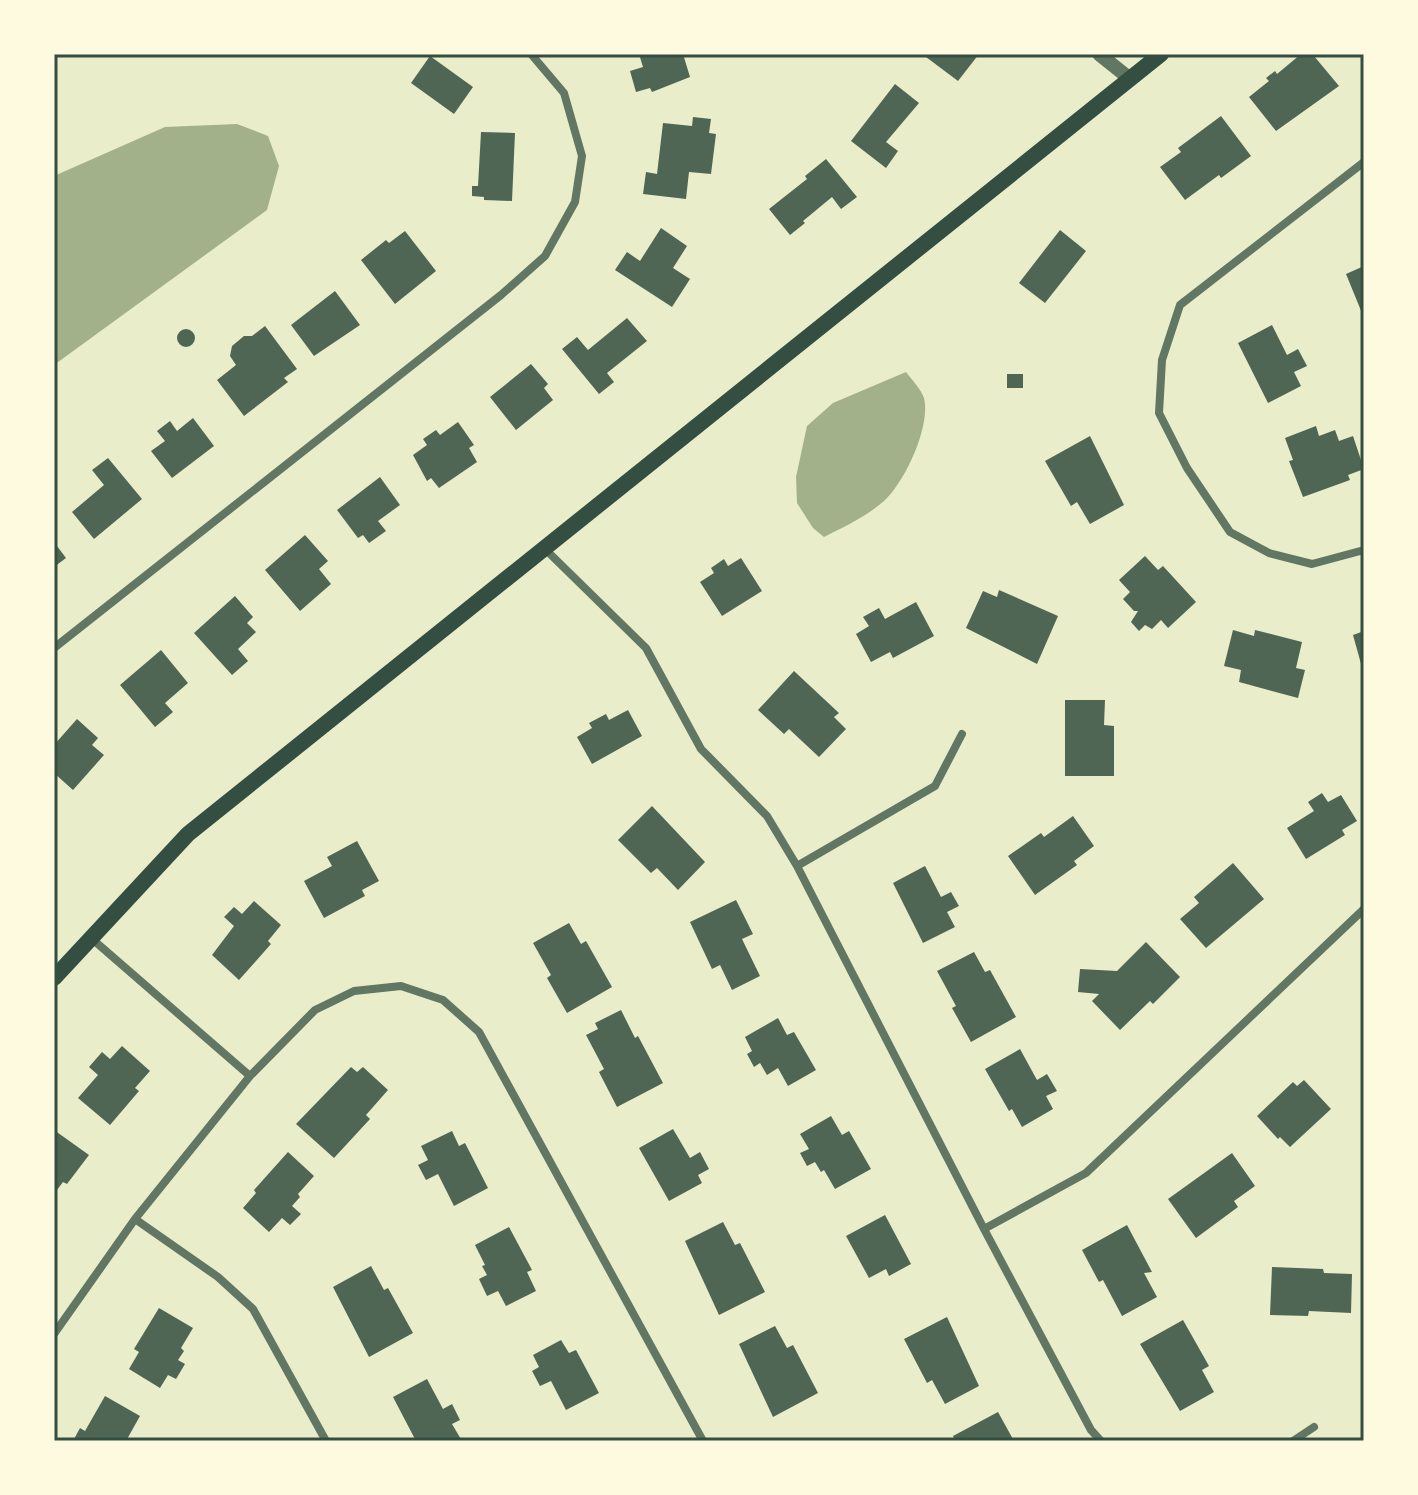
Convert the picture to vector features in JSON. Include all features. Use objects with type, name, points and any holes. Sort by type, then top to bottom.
[{"type":"main road","points":[[54,978],[188,834],[1161,54]]},
{"type":"street","points":[[54,648],[501,295],[545,256],[575,202],[582,156],[564,93],[531,54]]},
{"type":"street","points":[[1099,54],[1129,78]]},
{"type":"street","points":[[1364,162],[1180,305],[1162,360],[1159,413],[1187,468],[1230,532],[1269,553],[1312,564],[1364,550]]},
{"type":"street","points":[[545,549],[646,648],[701,749],[767,816],[797,866],[1091,1430],[1101,1441]]},
{"type":"street","points":[[797,866],[935,786],[962,734]]},
{"type":"street","points":[[984,1229],[1086,1173],[1364,909]]},
{"type":"street","points":[[90,938],[250,1076]]},
{"type":"street","points":[[54,1334],[135,1219],[250,1076],[315,1010],[354,991],[401,986],[443,1000],[479,1032],[703,1441]]},
{"type":"street","points":[[135,1219],[218,1277],[253,1309],[326,1441]]},
{"type":"street","points":[[1293,1441],[1314,1427]]},
{"type":"shaded area","points":[[237,124],[268,136],[279,166],[267,210],[54,365],[54,176],[165,127]]},
{"type":"shaded area","points":[[906,372],[923,395],[925,410],[920,438],[908,467],[884,501],[824,537],[813,528],[797,503],[796,477],[807,426],[833,403]]},
{"type":"building","points":[[639,54],[683,54],[690,77],[652,92],[650,88],[636,92],[630,71],[643,67]]},
{"type":"building","points":[[922,54],[979,54],[958,81]]},
{"type":"building","points":[[1301,54],[1316,54],[1314,56],[1339,86],[1276,131],[1249,97],[1269,81],[1266,78],[1275,71],[1277,74]]},
{"type":"building","points":[[430,56],[473,87],[454,114],[411,83]]},
{"type":"building","points":[[895,84],[919,103],[886,142],[898,151],[886,168],[851,141]]},
{"type":"building","points":[[1221,116],[1251,156],[1185,200],[1160,167],[1181,152],[1178,148]]},
{"type":"building","points":[[693,117],[711,119],[709,133],[716,134],[711,174],[689,172],[686,199],[643,194],[646,172],[657,174],[663,123],[692,126]]},
{"type":"building","points":[[481,132],[515,133],[512,201],[484,200],[484,197],[472,196],[472,186],[478,186]]},
{"type":"building","points":[[826,159],[857,197],[841,209],[832,197],[790,235],[769,209],[807,179],[805,176]]},
{"type":"building","points":[[661,228],[687,246],[673,268],[690,279],[672,307],[615,270],[627,252],[640,261]]},
{"type":"building","points":[[1060,230],[1086,251],[1045,303],[1019,283]]},
{"type":"building","points":[[405,231],[436,271],[395,304],[361,260],[386,240],[389,243]]},
{"type":"building","points":[[1364,266],[1364,318],[1346,274]]},
{"type":"building","points":[[335,291],[360,325],[314,356],[291,325]]},
{"type":"building","points":[[627,318],[647,341],[607,373],[614,382],[599,394],[562,349],[577,337],[588,350]]},
{"type":"building","points":[[1272,325],[1287,355],[1298,349],[1307,366],[1294,372],[1301,386],[1268,403],[1238,343]]},
{"type":"building","points":[[265,326],[297,369],[284,378],[288,382],[244,416],[217,380],[236,365],[230,356],[232,346]]},
{"type":"building","points":[[186,329],[195,338],[186,347],[177,338]]},
{"type":"building","points":[[531,364],[548,384],[544,388],[553,400],[516,430],[490,397]]},
{"type":"building","points":[[1007,374],[1023,374],[1023,388],[1007,388]]},
{"type":"building","points":[[193,418],[214,446],[172,478],[151,451],[165,441],[157,431],[170,421],[177,431]]},
{"type":"building","points":[[458,422],[474,445],[469,448],[477,462],[439,488],[431,478],[427,481],[413,455],[427,445],[423,439],[436,430],[440,435]]},
{"type":"building","points":[[1316,426],[1319,436],[1335,430],[1339,441],[1353,436],[1364,469],[1348,475],[1350,480],[1303,497],[1289,461],[1293,460],[1285,438]]},
{"type":"building","points":[[1090,436],[1124,505],[1090,524],[1077,502],[1071,506],[1045,461]]},
{"type":"building","points":[[108,458],[142,499],[94,539],[72,512],[104,485],[92,470]]},
{"type":"building","points":[[380,477],[400,505],[378,521],[386,531],[369,543],[363,535],[358,538],[337,510]]},
{"type":"building","points":[[305,535],[328,561],[319,569],[331,584],[300,611],[265,570]]},
{"type":"building","points":[[54,542],[66,558],[54,567]]},
{"type":"building","points":[[1145,556],[1158,570],[1163,566],[1196,602],[1168,628],[1161,620],[1152,629],[1145,625],[1139,631],[1131,622],[1138,611],[1134,611],[1123,599],[1130,592],[1119,580]]},
{"type":"building","points":[[741,558],[762,591],[722,616],[700,582],[714,573],[711,568],[724,559],[728,566]]},
{"type":"building","points":[[999,590],[1058,616],[1037,664],[966,628],[983,591],[997,597]]},
{"type":"building","points":[[235,596],[253,617],[247,623],[256,632],[238,649],[248,661],[232,675],[194,633]]},
{"type":"building","points":[[916,602],[934,636],[893,658],[890,652],[871,662],[856,634],[869,626],[863,617],[879,608],[885,619]]},
{"type":"building","points":[[1233,630],[1254,636],[1255,630],[1302,642],[1296,668],[1305,670],[1298,698],[1239,682],[1241,670],[1224,666]]},
{"type":"building","points":[[1364,631],[1364,671],[1363,671],[1353,635]]},
{"type":"building","points":[[161,650],[188,683],[165,703],[173,712],[155,727],[120,685]]},
{"type":"building","points":[[794,671],[839,713],[834,717],[846,729],[819,757],[789,729],[784,734],[758,710]]},
{"type":"building","points":[[1065,700],[1105,700],[1104,725],[1114,726],[1114,776],[1065,776]]},
{"type":"building","points":[[628,710],[642,736],[592,764],[577,737],[592,728],[589,723],[606,714],[609,720]]},
{"type":"building","points":[[77,719],[98,738],[92,745],[104,755],[73,790],[54,773],[54,745]]},
{"type":"building","points":[[1322,793],[1328,802],[1341,795],[1357,821],[1342,830],[1345,835],[1306,859],[1287,828],[1314,811],[1308,802]]},
{"type":"building","points":[[652,806],[705,862],[678,890],[657,868],[651,873],[618,840]]},
{"type":"building","points":[[1073,816],[1094,846],[1074,861],[1077,865],[1035,895],[1008,856],[1041,833],[1044,837]]},
{"type":"building","points":[[357,841],[379,881],[362,890],[365,896],[324,918],[304,881],[332,866],[327,857]]},
{"type":"building","points":[[1233,863],[1264,899],[1206,948],[1180,919],[1199,903],[1194,897]]},
{"type":"building","points":[[925,866],[941,897],[951,892],[959,906],[947,912],[955,927],[923,943],[893,883]]},
{"type":"building","points":[[736,900],[753,934],[742,939],[760,976],[732,990],[720,965],[712,969],[690,922]]},
{"type":"building","points":[[254,901],[281,925],[268,941],[271,944],[239,980],[212,955],[234,926],[224,917],[234,907],[242,914]]},
{"type":"building","points":[[569,923],[581,944],[586,941],[612,987],[567,1013],[547,978],[551,975],[533,943]]},
{"type":"building","points":[[1146,942],[1180,977],[1120,1030],[1092,1001],[1099,994],[1078,992],[1080,969],[1117,971]]},
{"type":"building","points":[[974,952],[985,972],[990,970],[1016,1017],[971,1042],[952,1008],[956,1006],[937,971]]},
{"type":"building","points":[[621,1010],[663,1083],[617,1107],[599,1072],[604,1069],[586,1035],[598,1029],[595,1023]]},
{"type":"building","points":[[778,1018],[787,1035],[794,1032],[816,1070],[788,1086],[778,1068],[767,1075],[760,1063],[754,1067],[747,1054],[752,1051],[745,1037]]},
{"type":"building","points":[[122,1046],[150,1071],[135,1088],[139,1091],[110,1125],[78,1098],[98,1075],[89,1067],[102,1052],[110,1059]]},
{"type":"building","points":[[1020,1049],[1037,1080],[1047,1074],[1057,1091],[1046,1096],[1053,1109],[1022,1127],[985,1069]]},
{"type":"building","points":[[351,1067],[357,1072],[363,1067],[388,1090],[366,1115],[370,1119],[334,1158],[296,1124]]},
{"type":"building","points":[[1304,1080],[1331,1109],[1290,1147],[1257,1116],[1293,1082],[1297,1086]]},
{"type":"building","points":[[831,1116],[842,1135],[849,1131],[871,1169],[835,1189],[824,1170],[821,1172],[815,1162],[807,1166],[800,1153],[809,1149],[800,1134]]},
{"type":"building","points":[[673,1129],[690,1158],[700,1152],[709,1169],[698,1175],[702,1183],[669,1201],[639,1148]]},
{"type":"building","points":[[54,1130],[89,1155],[67,1184],[63,1182],[54,1194]]},
{"type":"building","points":[[452,1131],[459,1146],[465,1143],[488,1188],[454,1206],[438,1174],[426,1180],[418,1165],[428,1160],[421,1146]]},
{"type":"building","points":[[288,1152],[314,1176],[292,1206],[301,1214],[290,1225],[282,1218],[269,1232],[243,1208],[256,1193],[254,1190]]},
{"type":"building","points":[[1232,1153],[1255,1186],[1234,1201],[1238,1207],[1196,1238],[1168,1199]]},
{"type":"building","points":[[885,1215],[911,1264],[889,1276],[886,1269],[869,1278],[846,1236]]},
{"type":"building","points":[[723,1222],[735,1245],[740,1243],[765,1292],[719,1315],[685,1241]]},
{"type":"building","points":[[1127,1225],[1152,1272],[1144,1273],[1157,1297],[1122,1316],[1103,1280],[1099,1282],[1082,1250]]},
{"type":"building","points":[[509,1227],[532,1270],[527,1272],[536,1291],[506,1306],[498,1291],[487,1296],[479,1279],[487,1275],[482,1266],[485,1265],[475,1245]]},
{"type":"building","points":[[371,1266],[384,1290],[388,1288],[413,1333],[369,1357],[333,1287]]},
{"type":"building","points":[[1272,1267],[1323,1269],[1324,1273],[1352,1274],[1351,1313],[1309,1311],[1308,1316],[1270,1315]]},
{"type":"building","points":[[159,1308],[193,1328],[178,1360],[185,1364],[176,1379],[168,1375],[160,1388],[129,1369],[139,1352],[134,1349]]},
{"type":"building","points":[[947,1317],[979,1386],[945,1404],[932,1380],[927,1383],[904,1339]]},
{"type":"building","points":[[1183,1320],[1209,1366],[1202,1370],[1214,1392],[1180,1411],[1140,1344]]},
{"type":"building","points":[[775,1326],[787,1348],[793,1345],[818,1393],[773,1417],[739,1344]]},
{"type":"building","points":[[561,1340],[569,1353],[576,1350],[599,1393],[566,1410],[551,1381],[540,1386],[532,1371],[539,1367],[533,1355]]},
{"type":"building","points":[[427,1379],[443,1409],[452,1404],[460,1420],[452,1424],[462,1441],[425,1441],[423,1438],[416,1441],[393,1397]]},
{"type":"building","points":[[105,1396],[140,1416],[126,1441],[73,1441],[80,1428],[85,1431]]},
{"type":"building","points":[[998,1412],[1014,1441],[955,1441],[953,1436]]}]
